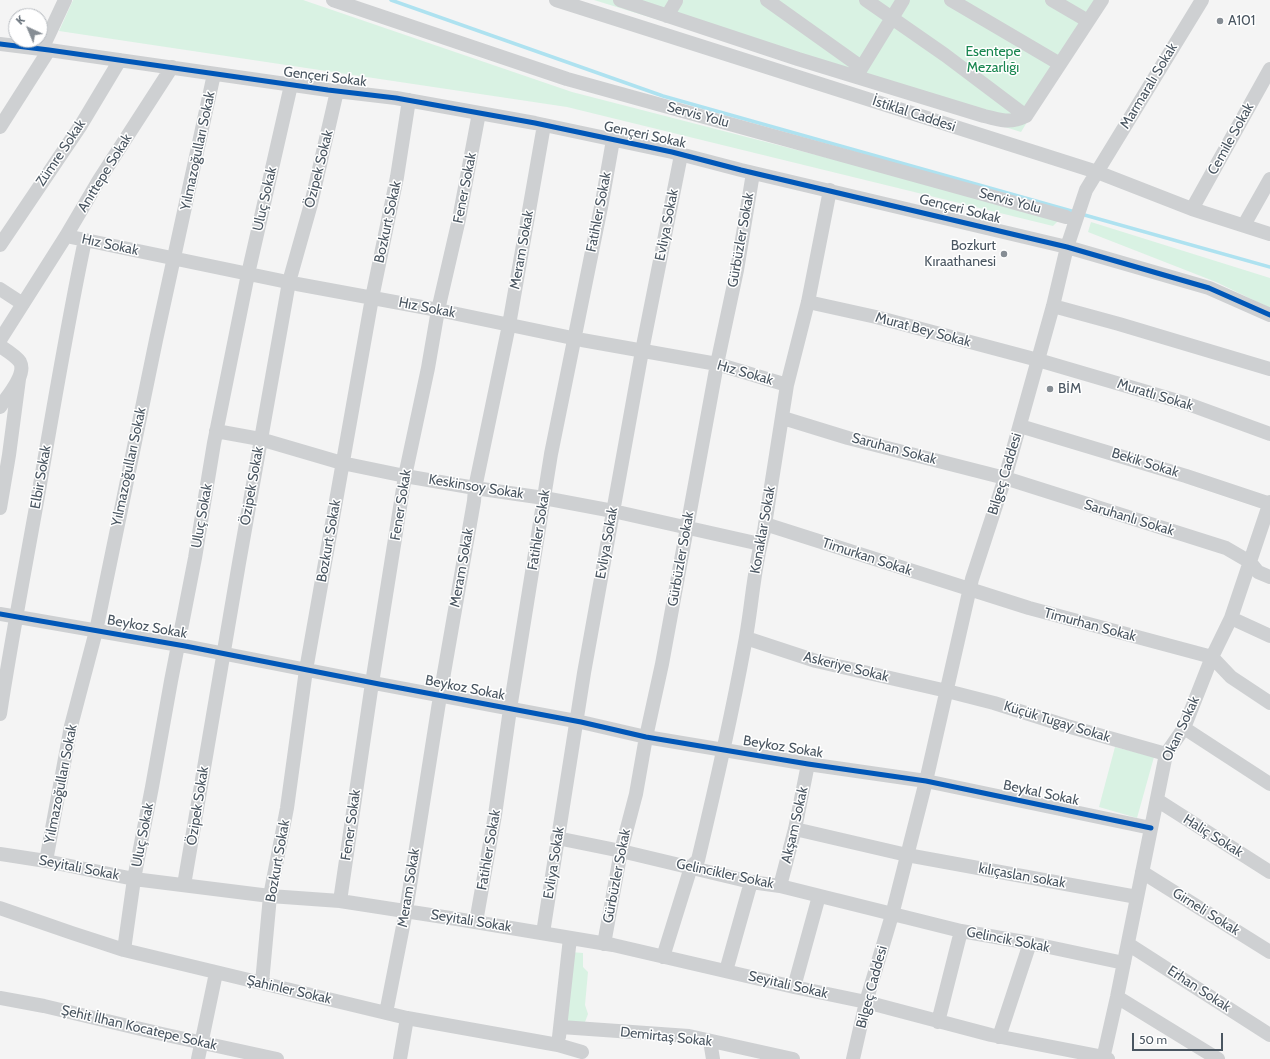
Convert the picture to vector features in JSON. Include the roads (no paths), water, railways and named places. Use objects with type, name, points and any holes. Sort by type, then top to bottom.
[{"type":"street","points":[[0,128],[45,50],[65,0]]},
{"type":"street","name":"Servis Yolu","points":[[333,0],[566,79],[1070,221]]},
{"type":"street","name":"İstiklal Caddesi","points":[[556,0],[1096,172],[1192,209],[1270,234]]},
{"type":"street","points":[[620,0],[798,59],[858,72],[984,116],[1006,121],[1016,120],[1026,116],[1102,0]]},
{"type":"street","points":[[667,16],[675,0]]},
{"type":"street","points":[[767,0],[858,72]]},
{"type":"street","points":[[866,0],[945,55],[1026,116]]},
{"type":"street","points":[[858,72],[903,0]]},
{"type":"street","points":[[951,0],[1060,64]]},
{"type":"street","points":[[1052,0],[1088,22]]},
{"type":"street","name":"Marmaralı Sokak","points":[[1096,172],[1202,0]]},
{"type":"street","name":"Gençeri Sokak","points":[[0,44],[409,100],[544,125],[681,155],[1067,247],[1209,288],[1270,315]]},
{"type":"street","name":"Zümre Sokak","points":[[0,245],[81,125],[120,60]]},
{"type":"street","name":"Anıttepe Sokak","points":[[0,340],[66,236],[99,180],[172,67]]},
{"type":"street","name":"Cemile Sokak","points":[[1192,209],[1270,69]]},
{"type":"street","name":"Yılmazoğulları Sokak","points":[[46,861],[71,726],[96,631],[121,505],[214,74]]},
{"type":"street","name":"Uluç Sokak","points":[[124,950],[134,879],[195,558],[216,431],[248,274],[291,85]]},
{"type":"street","name":"Özipek Sokak","points":[[184,885],[260,439],[289,282],[310,204],[337,91]]},
{"type":"street","name":"Bozkurt Sokak","points":[[262,983],[270,896],[287,808],[306,670],[372,298],[397,177],[409,100]]},
{"type":"street","name":"Fener Sokak","points":[[340,901],[372,683],[405,476],[428,368],[438,310],[459,219],[479,113]]},
{"type":"street","name":"Meram Sokak","points":[[386,1013],[406,911],[440,696],[473,509],[475,488],[509,325],[544,125]]},
{"type":"street","name":"Fatihler Sokak","points":[[476,922],[495,815],[510,709],[551,454],[602,202],[613,140]]},
{"type":"street","name":"Evliya Sokak","points":[[543,933],[584,673],[642,351],[681,155]]},
{"type":"street","name":"Bilgeç Caddesi","points":[[853,1059],[866,1002],[892,915],[926,781],[970,590],[1005,478],[1053,306],[1067,247],[1070,221],[1096,172]]},
{"type":"street","name":"Gürbüzler Sokak","points":[[604,944],[620,851],[636,794],[646,737],[662,664],[716,364],[737,270],[753,173]]},
{"type":"street","points":[[1244,225],[1270,179]]},
{"type":"street","name":"Konaklar Sokak","points":[[663,957],[691,867],[698,860],[724,750],[746,638],[758,553],[765,524],[783,418],[787,385],[808,302],[830,190]]},
{"type":"street","name":"Hız Sokak","points":[[66,236],[248,274],[438,310],[574,339],[716,364],[787,385]]},
{"type":"street","name":"Elbir Sokak","points":[[0,714],[15,617],[38,498],[68,320],[85,240]]},
{"type":"street","points":[[0,289],[23,304]]},
{"type":"street","name":"Murat Bey Sokak","points":[[808,302],[876,317],[1038,360]]},
{"type":"street","points":[[1053,306],[1127,326],[1270,369]]},
{"type":"street","points":[[0,346],[19,362],[22,368],[19,379],[0,508]]},
{"type":"street","name":"Muratlı Sokak","points":[[1038,360],[1188,404],[1270,434]]},
{"type":"street","points":[[0,406],[19,379]]},
{"type":"street","name":"Saruhan Sokak","points":[[783,418],[848,438],[1005,478]]},
{"type":"street","name":"Bekik Sokak","points":[[1020,426],[1270,503]]},
{"type":"street","name":"Keskinsoy Sokak","points":[[216,431],[260,439],[342,463],[405,476],[544,498],[613,511],[760,544]]},
{"type":"street","name":"Saruhanlı Sokak","points":[[1005,478],[1226,548],[1250,562],[1258,572],[1270,577]]},
{"type":"street","name":"Okan Sokak","points":[[1105,1058],[1166,754],[1184,728],[1212,658],[1231,618],[1270,503]]},
{"type":"street","name":"Timurkan Sokak","points":[[765,524],[970,590]]},
{"type":"street","name":"Timurhan Sokak","points":[[970,590],[1029,608],[1212,658]]},
{"type":"street","name":"Beykoz Sokak","points":[[0,614],[178,645],[577,722],[646,737],[808,764],[926,781]]},
{"type":"street","points":[[1231,618],[1270,636]]},
{"type":"street","name":"Askeriye Sokak","points":[[746,638],[816,661],[947,691]]},
{"type":"street","points":[[1212,658],[1232,677],[1270,703]]},
{"type":"street","name":"Küçük Tugay Sokak","points":[[947,691],[994,703],[1067,726],[1166,754]]},
{"type":"street","points":[[1184,728],[1270,784]]},
{"type":"street","name":"Akşam Sokak","points":[[780,886],[795,829],[808,764]]},
{"type":"street","name":"Beykal Sokak","points":[[926,781],[1151,828]]},
{"type":"street","name":"Haliç Sokak","points":[[1157,800],[1270,872]]},
{"type":"street","name":"kılıçaslan sokak","points":[[795,829],[907,855],[1137,897]]},
{"type":"street","name":"Gelincikler Sokak","points":[[557,838],[691,867],[751,882],[780,886],[892,915]]},
{"type":"street","name":"Seyitali Sokak","points":[[0,854],[46,861],[134,879],[270,896],[340,901],[604,944],[866,1002],[999,1037],[1105,1058]]},
{"type":"street","name":"Girneli Sokak","points":[[1142,872],[1270,952]]},
{"type":"street","points":[[726,971],[751,882]]},
{"type":"street","points":[[794,987],[819,896]]},
{"type":"street","name":"Şahinler Sokak","points":[[0,908],[124,950],[407,1018],[558,1045],[582,1055]]},
{"type":"street","name":"Gelincik Sokak","points":[[892,915],[961,931],[1030,943],[1124,963]]},
{"type":"street","points":[[938,1022],[961,931]]},
{"type":"street","points":[[558,1045],[570,938]]},
{"type":"street","points":[[999,1037],[1030,943]]},
{"type":"street","name":"Erhan Sokak","points":[[1128,944],[1270,1035]]},
{"type":"street","points":[[198,1059],[216,972]]},
{"type":"street","points":[[1117,997],[1218,1059]]},
{"type":"street","name":"Şehit İlhan Kocatepe Sokak","points":[[0,998],[44,1006],[277,1059]]},
{"type":"street","points":[[400,1059],[407,1018]]},
{"type":"street","name":"Demirtaş Sokak","points":[[561,1027],[689,1036],[793,1059]]},
{"type":"street","points":[[582,1055],[585,1028]]},
{"type":"street","points":[[710,1041],[713,1059]]},
{"type":"waterway","points":[[391,0],[663,96],[1075,212]]},
{"type":"waterway","points":[[1081,214],[1270,267]]},
{"type":"place","name":"A101","points":[[1220,21]]},
{"type":"place","name":"Bozkurt Kıraathanesi","points":[[1004,254]]},
{"type":"place","name":"BİM","points":[[1050,389]]},
{"type":"park label","name":"Esentepe Mezarlığı","points":[[993,60]]}]
